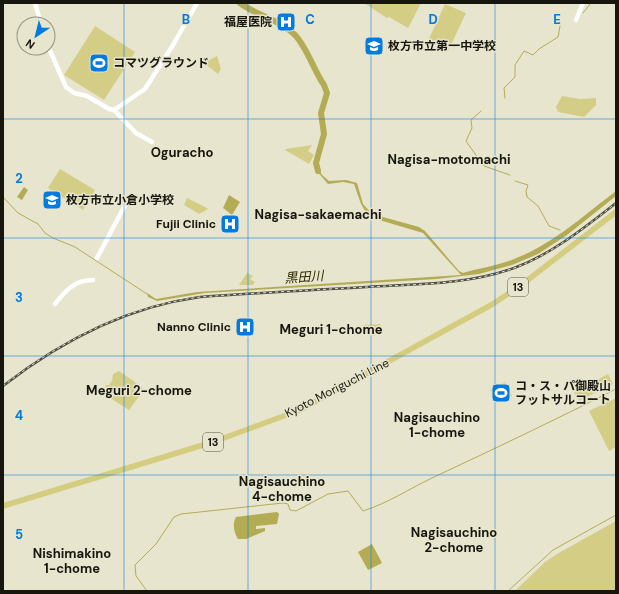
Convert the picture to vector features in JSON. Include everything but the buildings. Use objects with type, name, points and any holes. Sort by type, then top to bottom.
[{"type":"main road","name":"Kyoto Moriguchi Line","points":[[3,506],[213,442],[300,410],[491,305],[516,289],[616,212]]},
{"type":"street","points":[[35,3],[39,16]]},
{"type":"street","points":[[114,110],[145,89],[177,39],[197,3]]},
{"type":"street","points":[[576,20],[583,3]]},
{"type":"street","points":[[52,56],[66,87],[74,93],[86,96],[109,109],[114,110],[136,133],[152,142]]},
{"type":"street","points":[[96,258],[130,196]]},
{"type":"street","points":[[55,304],[74,284],[83,280],[93,280]]},
{"type":"shaded area","points":[[364,3],[419,3],[420,5],[408,28],[389,17],[387,18]]},
{"type":"shaded area","points":[[445,4],[466,13],[448,51],[428,41]]},
{"type":"shaded area","name":"コマツグラウンド","points":[[95,26],[135,52],[104,100],[64,75]]},
{"type":"shaded area","points":[[217,56],[221,69],[218,74],[204,63]]},
{"type":"shaded area","points":[[562,96],[580,99],[596,98],[596,105],[584,117],[558,112],[556,107]]},
{"type":"shaded area","points":[[312,145],[308,151],[314,155],[309,164],[285,150],[286,149]]},
{"type":"shaded area","points":[[315,163],[322,175],[329,181],[346,180],[357,183],[363,204],[372,214],[419,227],[425,231],[459,271],[463,273],[514,259],[542,246],[567,229],[616,191],[616,196],[567,235],[538,254],[512,265],[479,274],[437,279],[205,293],[157,301],[148,297],[147,293],[156,299],[197,292],[461,275],[423,233],[376,219],[367,214],[361,204],[354,184],[343,182],[328,184],[316,170]]},
{"type":"shaded area","points":[[60,169],[95,190],[83,210],[48,188]]},
{"type":"shaded area","points":[[24,187],[28,190],[22,200],[17,197]]},
{"type":"shaded area","points":[[229,195],[240,202],[232,215],[223,208]]},
{"type":"shaded area","points":[[187,198],[208,209],[199,214],[184,205]]},
{"type":"shaded area","points":[[247,273],[253,276],[250,279],[255,282],[253,285],[239,285]]},
{"type":"shaded area","points":[[381,324],[375,336],[362,327],[363,325]]},
{"type":"shaded area","points":[[119,371],[142,387],[143,391],[129,410],[107,396],[105,391],[106,385],[109,385],[112,381],[113,374]]},
{"type":"shaded area","points":[[608,374],[613,384],[579,401],[574,392]]},
{"type":"shaded area","name":"コ・ス・パ御殿山 フットサルコート","points":[[505,382],[512,396],[497,403],[490,390]]},
{"type":"shaded area","points":[[616,398],[616,447],[609,451],[589,411]]},
{"type":"shaded area","points":[[277,512],[279,514],[277,524],[256,526],[256,529],[265,528],[265,531],[246,539],[238,539],[234,528],[236,517]]},
{"type":"shaded area","points":[[616,521],[616,591],[515,591],[545,562]]},
{"type":"shaded area","points":[[372,544],[382,563],[368,570],[358,552]]},
{"type":"waterway","points":[[240,3],[282,25],[294,34],[306,51],[324,85],[327,93],[321,113],[324,134],[316,163],[318,171]]},
{"type":"waterway","points":[[583,13],[591,3]]},
{"type":"waterway","points":[[505,98],[504,88],[515,77],[515,65],[524,51],[533,55],[539,49],[558,37],[560,26]]},
{"type":"waterway","points":[[481,111],[471,120],[472,128],[466,141],[484,166],[510,175]]},
{"type":"waterway","points":[[515,181],[528,185],[526,191],[527,197],[538,206],[549,226],[560,230]]},
{"type":"waterway","name":"黒田川","points":[[3,197],[18,213],[38,224],[45,233],[75,247],[147,294]]},
{"type":"waterway","points":[[147,591],[136,576],[135,565],[156,544],[174,517],[181,514],[283,503],[288,504],[290,510],[296,511],[328,494],[348,491],[363,511],[390,500],[432,478],[616,389]]},
{"type":"waterway","points":[[508,591],[553,550],[616,515]]},
{"type":"railway","points":[[3,386],[48,355],[96,328],[146,309],[173,302],[200,297],[441,283],[496,274],[528,262],[555,248],[616,203]]},
{"type":"place","name":"福屋医院","points":[[286,22]]},
{"type":"place","name":"枚方市立第一中学校","points":[[374,46]]},
{"type":"place","name":"コマツグラウンド","points":[[99,63]]},
{"type":"place","name":"枚方市立小倉小学校","points":[[52,200]]},
{"type":"place","name":"Fujii Clinic","points":[[230,224]]},
{"type":"place","name":"Nanno Clinic","points":[[245,327]]},
{"type":"place","name":"コ・ス・パ御殿山 フットサルコート","points":[[501,393]]},
{"type":"district","name":"Oguracho","points":[[182,152]]},
{"type":"district","name":"Nagisa-motomachi","points":[[449,159]]},
{"type":"district","name":"Nagisa-sakaemachi","points":[[318,214]]},
{"type":"district","name":"Meguri 1-chome","points":[[331,329]]},
{"type":"district","name":"Meguri 2-chome","points":[[139,390]]},
{"type":"district","name":"Nagisauchino 1-chome","points":[[437,424]]},
{"type":"district","name":"Nagisauchino 4-chome","points":[[282,488]]},
{"type":"district","name":"Nagisauchino 2-chome","points":[[454,540]]},
{"type":"district","name":"Nishimakino 1-chome","points":[[72,560]]}]
